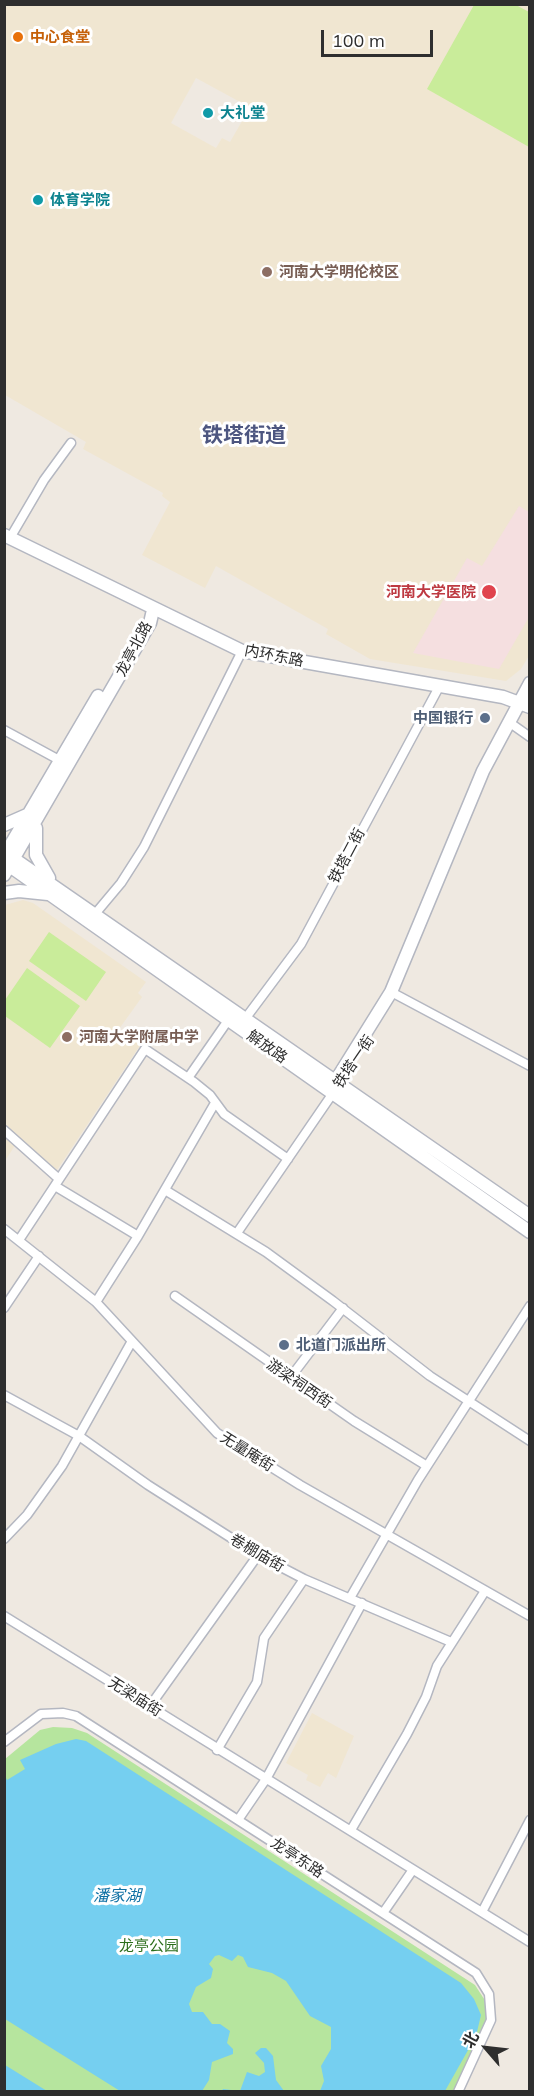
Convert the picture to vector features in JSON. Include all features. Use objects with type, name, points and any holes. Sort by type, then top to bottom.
[{"type":"main road","name":"内环东路","points":[[7,537],[153,610],[242,651],[525,702]]},
{"type":"main road","name":"龙亭北路","points":[[35,815],[61,761],[142,620],[153,610]]},
{"type":"main road","name":"龙亭北路","points":[[7,861],[150,623],[153,610]]},
{"type":"main road","points":[[525,702],[530,684]]},
{"type":"main road","name":"铁塔一街","points":[[336,1086],[394,994],[488,774],[525,702]]},
{"type":"main road","name":"铁塔一街","points":[[336,1086],[391,992],[483,771],[525,702]]},
{"type":"main road","points":[[4,825],[35,815],[36,855],[54,891],[4,893]]},
{"type":"main road","name":"解放路","points":[[7,861],[95,914],[244,1019],[530,1232]]},
{"type":"main road","name":"解放路","points":[[54,891],[229,1019],[336,1086],[530,1216]]},
{"type":"street","points":[[7,537],[71,443]]},
{"type":"street","points":[[95,914],[121,883],[144,847],[242,651]]},
{"type":"street","name":"铁塔二街","points":[[244,1019],[301,944],[439,687]]},
{"type":"street","points":[[513,725],[530,737]]},
{"type":"street","points":[[4,730],[61,761]]},
{"type":"street","points":[[394,994],[530,1066]]},
{"type":"street","points":[[188,1078],[229,1019]]},
{"type":"street","points":[[19,1240],[145,1049],[188,1078],[215,1102],[224,1114],[288,1159]]},
{"type":"street","points":[[237,1233],[336,1086]]},
{"type":"street","points":[[96,1302],[138,1236],[215,1102]]},
{"type":"street","points":[[4,1131],[57,1182],[138,1236]]},
{"type":"street","points":[[165,1190],[237,1233],[343,1308],[467,1402],[530,1441]]},
{"type":"street","name":"无量庵街","points":[[4,1229],[96,1302],[217,1432],[300,1485],[530,1616]]},
{"type":"street","points":[[4,1308],[39,1256]]},
{"type":"street","name":"游梁祠西街","points":[[175,1296],[290,1378],[427,1466]]},
{"type":"street","points":[[350,1599],[427,1466],[530,1306]]},
{"type":"street","points":[[290,1378],[343,1308]]},
{"type":"street","points":[[4,1539],[46,1490],[132,1341]]},
{"type":"street","name":"卷棚庙街","points":[[4,1395],[79,1436],[148,1485],[258,1555],[304,1579],[451,1642]]},
{"type":"street","points":[[150,1706],[258,1555]]},
{"type":"street","points":[[217,1750],[257,1682],[264,1638],[304,1579]]},
{"type":"street","points":[[351,1830],[407,1734],[451,1642],[484,1591]]},
{"type":"street","points":[[238,1820],[266,1779],[362,1603]]},
{"type":"street","name":"无梁庙街","points":[[4,1616],[217,1750],[351,1830],[412,1871],[530,1942]]},
{"type":"street","name":"龙亭东路","points":[[4,1742],[41,1714],[63,1713],[76,1716],[476,1973],[489,1994],[491,2020],[458,2091]]},
{"type":"street","points":[[482,1912],[530,1820]]},
{"type":"street","points":[[383,1913],[412,1871]]},
{"type":"shaded area","name":"河南大学明伦校区","points":[[5,5],[529,5],[530,654],[521,669],[506,681],[370,659],[326,634],[328,629],[216,566],[205,588],[142,555],[170,502],[162,496],[163,493],[83,449],[86,442],[5,395]],"holes":[[[196,78],[242,103],[237,111],[245,116],[230,142],[222,138],[216,148],[171,123]]]},
{"type":"shaded area","name":"河南大学医院","points":[[519,506],[529,512],[529,617],[499,669],[413,653],[467,558],[482,566]]},
{"type":"shaded area","name":"河南大学附属中学","points":[[23,900],[33,903],[146,982],[138,993],[142,997],[119,1029],[141,1044],[57,1170],[19,1139],[5,1161],[5,905]]},
{"type":"shaded area","points":[[312,1713],[354,1736],[336,1778],[328,1773],[320,1787],[306,1780],[308,1775],[286,1763]]},
{"type":"green space","points":[[474,5],[516,5],[529,12],[529,147],[427,89]]},
{"type":"green space","points":[[49,932],[106,972],[86,1001],[29,961]]},
{"type":"green space","points":[[27,968],[80,1006],[50,1048],[5,1016],[5,1000]]},
{"type":"green space","name":"潘家湖","points":[[53,1727],[72,1728],[87,1733],[475,1985],[486,2002],[489,2015],[487,2025],[453,2091],[5,2092],[5,1759],[40,1730]]},
{"type":"water","name":"潘家湖","points":[[76,1739],[86,1741],[461,1983],[474,1999],[481,2015],[476,2036],[445,2091],[320,2091],[324,2081],[321,2066],[331,2049],[331,2027],[310,2016],[286,1981],[272,1973],[248,1967],[243,1957],[238,1955],[232,1961],[219,1955],[215,1956],[209,1964],[213,1969],[211,1978],[196,1987],[189,2004],[192,2012],[203,2012],[212,2024],[220,2024],[230,2031],[227,2043],[233,2049],[233,2054],[212,2062],[209,2080],[202,2091],[120,2091],[5,2019],[5,1776],[7,1780],[25,1769],[20,1760],[56,1744]]},
{"type":"water","points":[[261,2048],[266,2048],[273,2056],[276,2080],[284,2091],[240,2091],[247,2072],[259,2076],[265,2072],[264,2063],[255,2053]]},
{"type":"water","points":[[5,2065],[47,2091],[5,2091]]},
{"type":"place","name":"中心食堂","points":[[18,37]]},
{"type":"place","name":"大礼堂","points":[[208,113]]},
{"type":"place","name":"体育学院","points":[[38,200]]},
{"type":"place","name":"河南大学明伦校区","points":[[267,272]]},
{"type":"place","name":"河南大学医院","points":[[489,592]]},
{"type":"place","name":"中国银行","points":[[485,718]]},
{"type":"place","name":"河南大学附属中学","points":[[67,1037]]},
{"type":"place","name":"北道门派出所","points":[[284,1345]]},
{"type":"district","name":"铁塔街道","points":[[244,436]]},
{"type":"park label","name":"龙亭公园","points":[[149,1946]]}]
